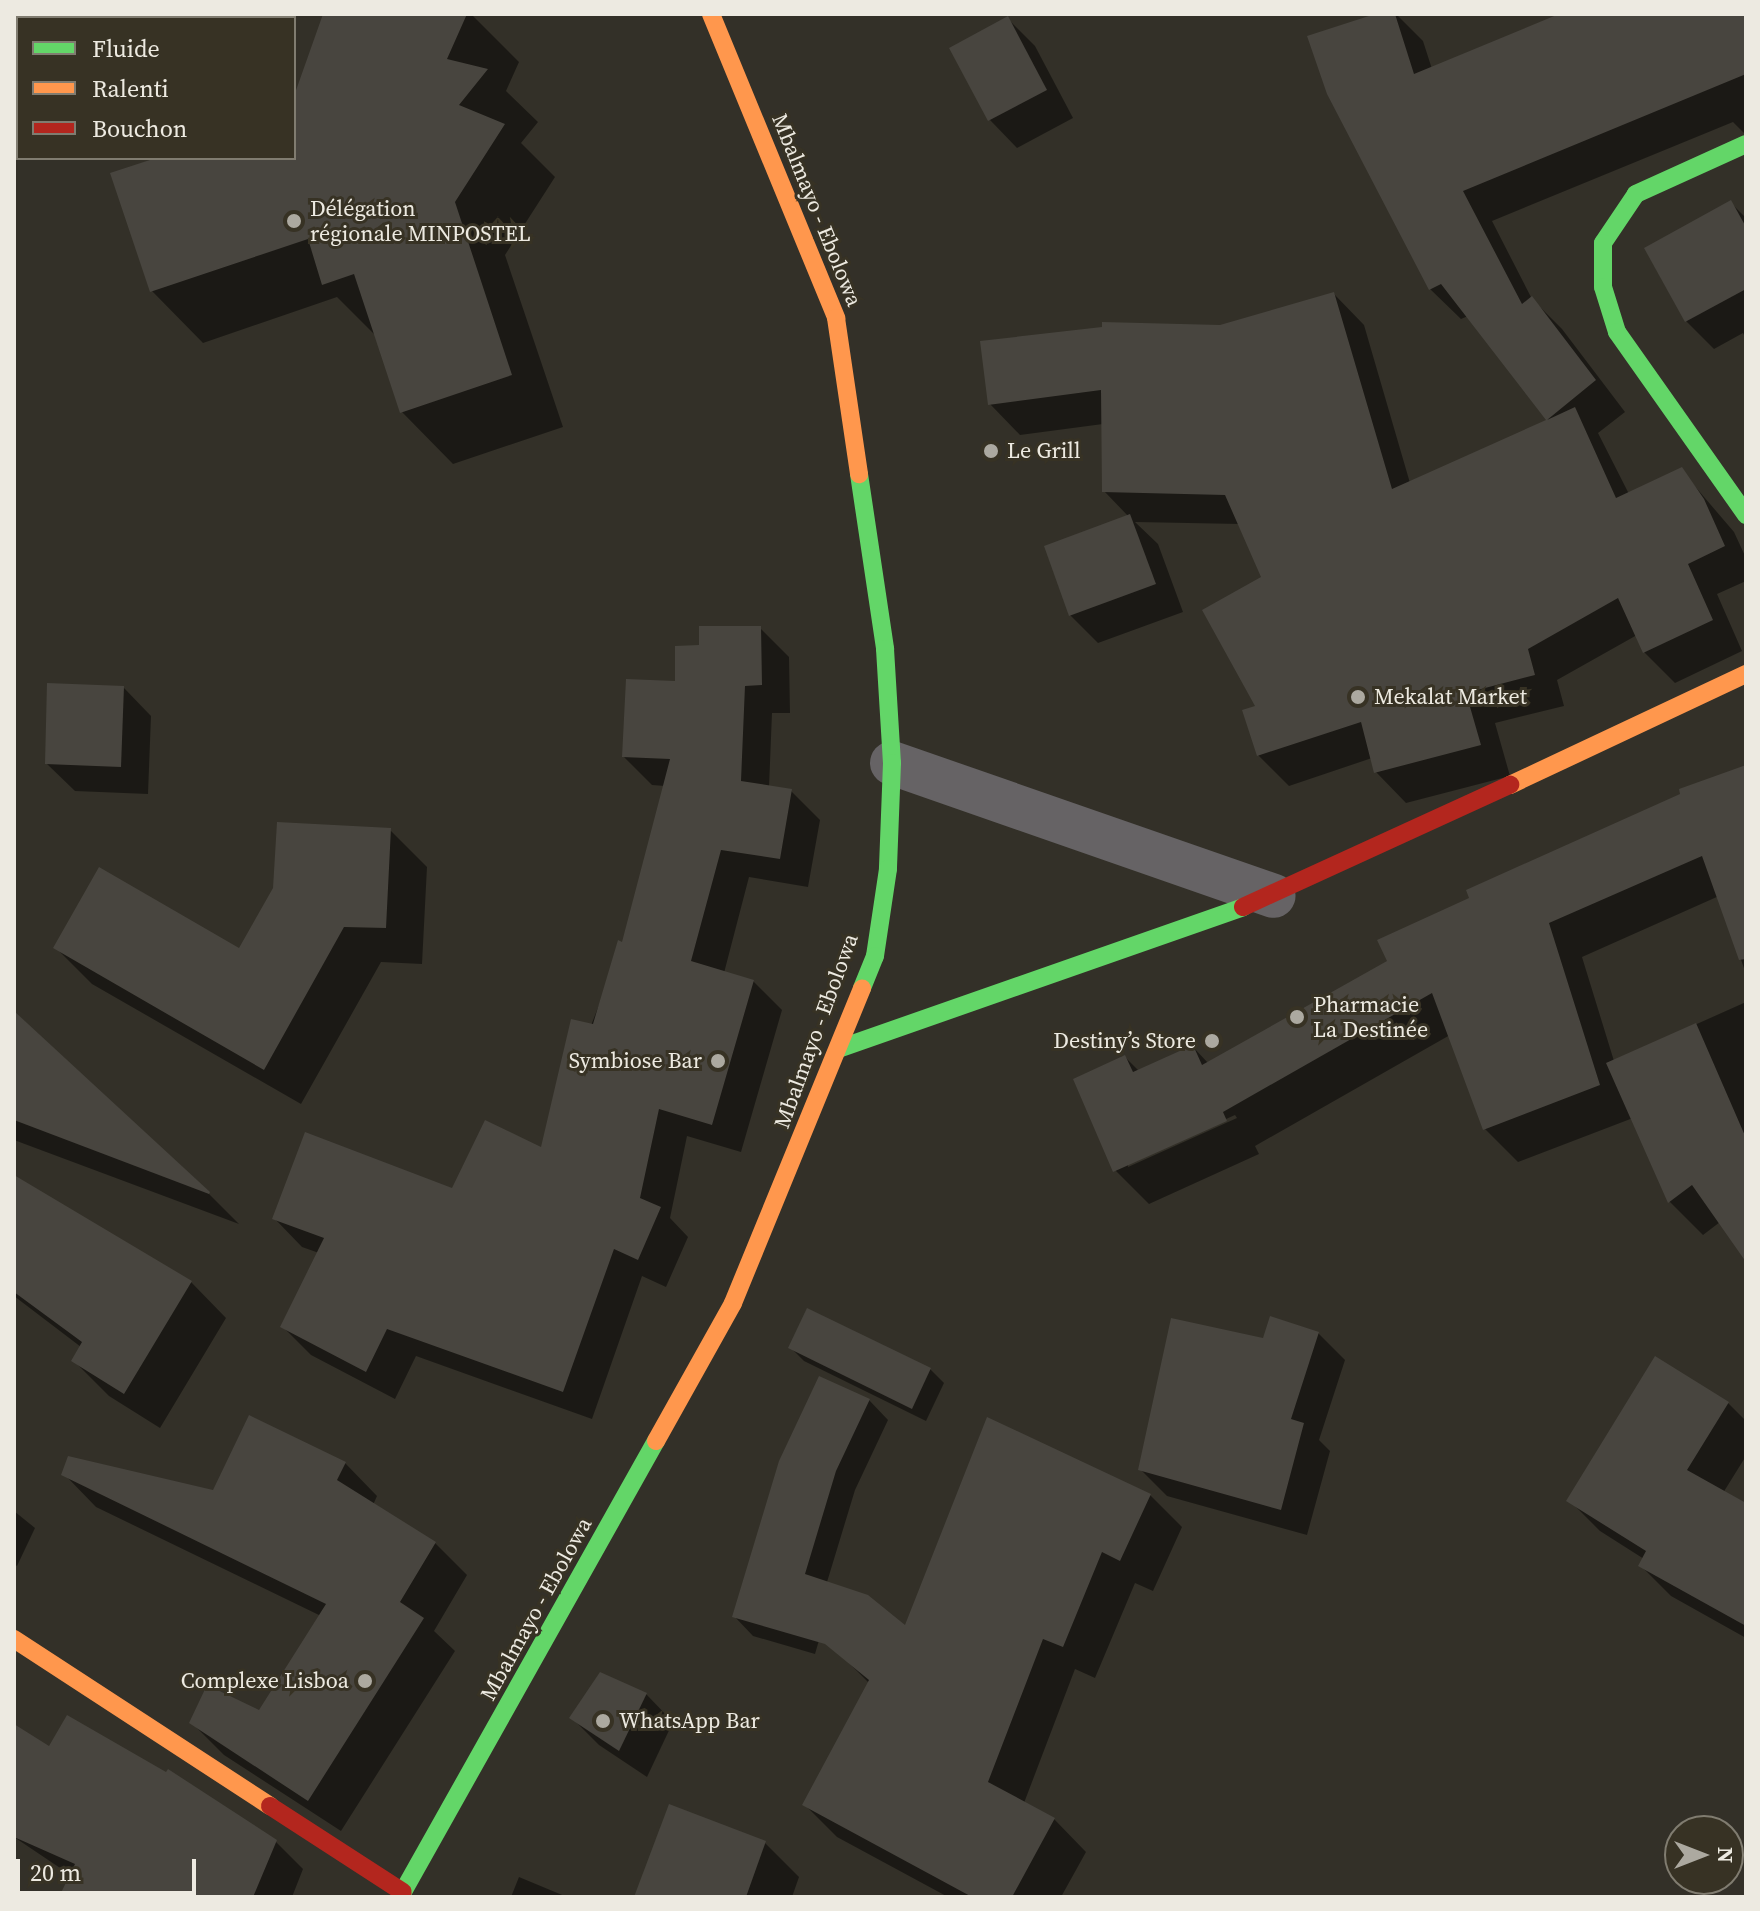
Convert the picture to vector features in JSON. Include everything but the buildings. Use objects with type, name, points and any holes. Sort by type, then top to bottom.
[{"type":"main road","name":"Mbalmayo - Ebolowa","points":[[401,1894],[733,1303],[841,1048],[875,956],[888,869],[892,763],[885,649],[836,318],[711,14]]},
{"type":"main road","points":[[1746,144],[1636,194],[1603,243],[1603,287],[1617,332],[1746,515]]},
{"type":"main road","points":[[841,1048],[1274,896],[1746,674]]},
{"type":"main road","points":[[14,1639],[401,1894]]},
{"type":"street","points":[[892,763],[1274,896]]},
{"type":"traffic: fast","points":[[1746,144],[1636,194],[1603,243],[1603,287],[1617,332],[1746,515]]},
{"type":"traffic: fast","points":[[859,474],[885,649],[892,763],[888,869],[875,956],[862,988]]},
{"type":"traffic: fast","points":[[841,1048],[1243,907]]},
{"type":"traffic: fast","points":[[400,1897],[656,1441]]},
{"type":"traffic: slow","points":[[711,14],[836,318],[859,474]]},
{"type":"traffic: slow","points":[[1510,785],[1746,674]]},
{"type":"traffic: slow","points":[[656,1441],[733,1303],[862,988]]},
{"type":"traffic: slow","points":[[14,1639],[270,1806]]},
{"type":"traffic: jam","points":[[1243,907],[1510,785]]},
{"type":"traffic: jam","points":[[270,1806],[403,1892]]},
{"type":"place","name":"Délégation régionale MINPOSTEL","points":[[294,221]]},
{"type":"place","name":"Le Grill","points":[[991,451]]},
{"type":"place","name":"Mekalat Market","points":[[1358,697]]},
{"type":"place","name":"Pharmacie La Destinée","points":[[1297,1017]]},
{"type":"place","name":"Destiny’s Store","points":[[1212,1041]]},
{"type":"place","name":"Symbiose Bar","points":[[718,1061]]},
{"type":"place","name":"Complexe Lisboa","points":[[365,1681]]},
{"type":"place","name":"WhatsApp Bar","points":[[603,1721]]}]
